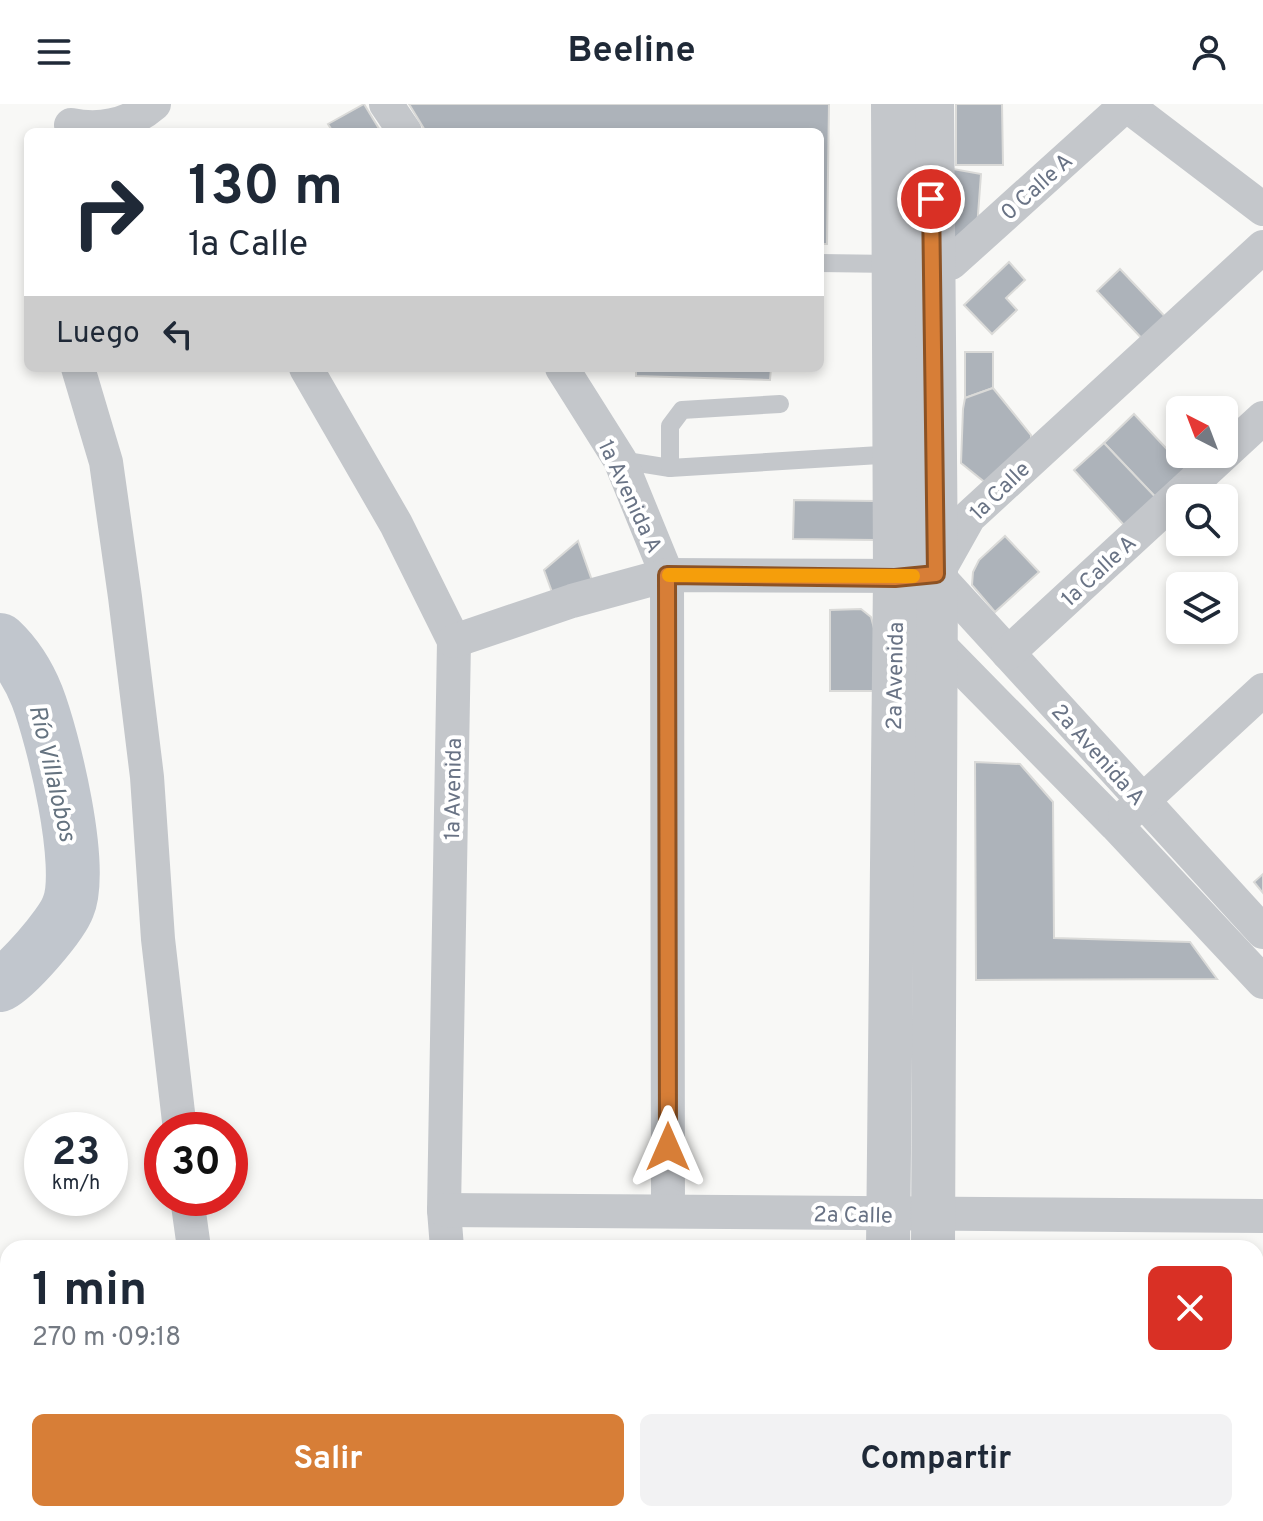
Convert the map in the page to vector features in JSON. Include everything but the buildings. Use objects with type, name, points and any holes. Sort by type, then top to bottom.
[{"type":"street","points":[[386,104],[402,128]]},
{"type":"street","name":"2a Avenida","points":[[887,1232],[916,576],[914,264],[893,104]]},
{"type":"street","name":"2a Avenida","points":[[932,104],[896,454],[916,576],[935,641],[934,1232]]},
{"type":"street","points":[[1126,104],[1263,209]]},
{"type":"street","name":"0 Calle A","points":[[914,264],[951,263],[1126,104]]},
{"type":"street","points":[[96,128],[145,118]]},
{"type":"street","points":[[65,120],[88,128]]},
{"type":"street","name":"1a Calle","points":[[916,576],[969,517],[1263,247]]},
{"type":"street","points":[[79,372],[106,462],[123,582],[147,777],[158,939],[178,1112]]},
{"type":"street","name":"1a Avenida","points":[[308,372],[396,524],[454,641],[444,1210],[446,1240]]},
{"type":"street","name":"1a Avenida A","points":[[565,372],[620,460],[667,575],[668,1210]]},
{"type":"street","name":"1a Calle A","points":[[1008,653],[1263,418]]},
{"type":"street","points":[[454,641],[572,601],[667,575],[916,576]]},
{"type":"street","name":"2a Avenida A","points":[[916,576],[1008,653],[1263,932]]},
{"type":"street","name":"2a Avenida A","points":[[935,641],[1116,825],[1263,982]]},
{"type":"street","points":[[1116,825],[1263,690]]},
{"type":"street","name":"2a Calle","points":[[444,1210],[668,1210],[887,1232],[1263,1216]]},
{"type":"street","points":[[190,1216],[193,1240]]},
{"type":"lane","points":[[824,263],[914,264]]},
{"type":"lane","points":[[670,468],[670,426],[682,410],[780,404]]},
{"type":"lane","points":[[620,460],[670,468],[896,454]]},
{"type":"waterway","name":"Río Villalobos","points":[[0,640],[26,673],[44,715],[65,802],[73,863],[72,888],[64,915],[27,961],[0,985]]},
{"type":"slow traffic","points":[[669,575],[913,576]]},
{"type":"route","points":[[668,1147],[667,575],[895,578],[936,574],[931,199]]}]
